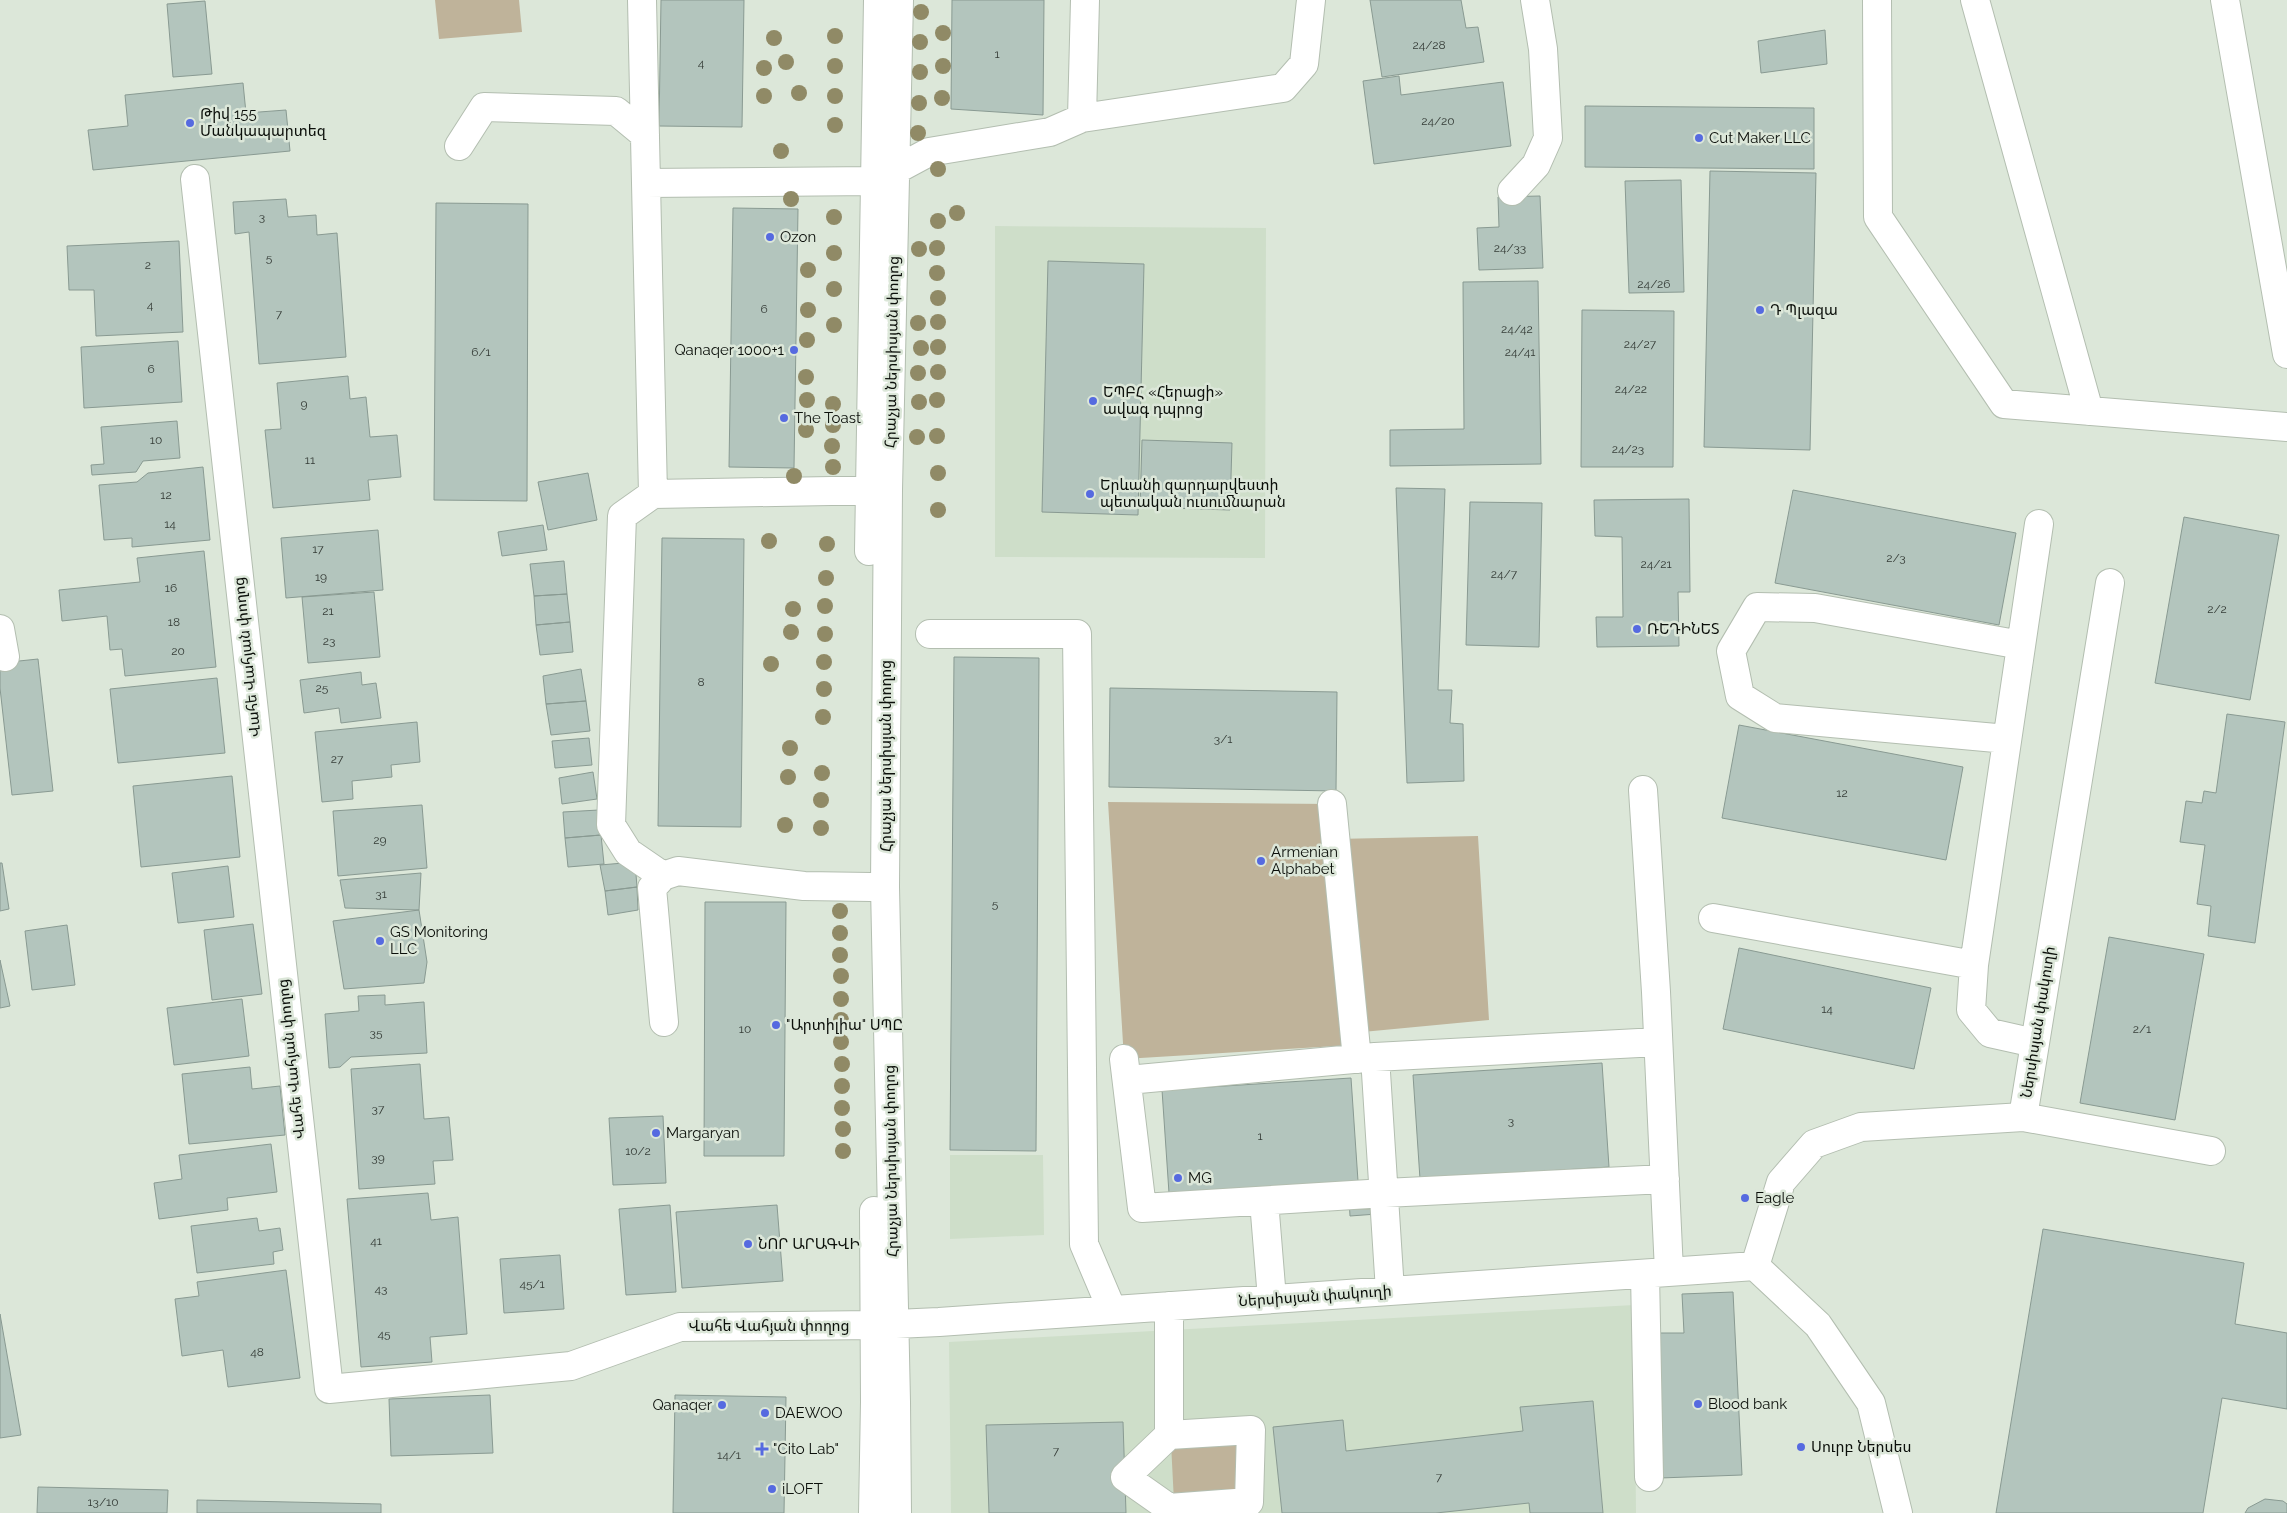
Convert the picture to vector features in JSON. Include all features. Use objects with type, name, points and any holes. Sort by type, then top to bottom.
[{"type":"street","points":[[642,0],[653,494]]},
{"type":"street","name":"Հրաչյա Ներսիսյան փողոց","points":[[878,0],[885,176],[871,886],[885,1325],[896,1513]]},
{"type":"street","name":"Հրաչյա Ներսիսյան փողոց","points":[[885,176],[899,0]]},
{"type":"street","points":[[1082,118],[1085,0]]},
{"type":"street","points":[[646,183],[885,176],[929,152],[1050,132],[1082,118],[1283,88],[1304,64],[1311,0]]},
{"type":"street","points":[[1512,191],[1536,165],[1548,138],[1542,49],[1535,0]]},
{"type":"street","points":[[1877,0],[1878,217],[2004,404],[2287,427]]},
{"type":"street","points":[[1975,0],[2089,411]]},
{"type":"street","points":[[2225,0],[2287,354]]},
{"type":"street","points":[[460,146],[484,107],[616,111],[645,136]]},
{"type":"street","name":"Վահե Վահյան փողոց","points":[[195,179],[329,1389],[570,1366],[680,1327],[885,1325]]},
{"type":"street","points":[[664,876],[628,852],[611,825],[622,516],[653,494],[879,491]]},
{"type":"street","name":"Հրաչյա Ներսիսյան փողոց","points":[[873,1513],[885,1325],[885,887],[879,491]]},
{"type":"street","points":[[2035,1043],[1990,1034],[1971,1010],[1974,965],[2038,524]]},
{"type":"street","name":"Ներսիսյան փակուղի","points":[[885,1325],[1756,1266],[1782,1182],[1814,1144],[1861,1127],[2023,1116],[2110,582]]},
{"type":"street","points":[[2007,739],[1775,718],[1740,696],[1731,651],[1757,607],[1815,608],[2021,646]]},
{"type":"street","points":[[0,629],[5,657]]},
{"type":"street","points":[[930,634],[1077,634],[1084,1244],[1112,1310]]},
{"type":"street","points":[[1643,790],[1665,1179],[1657,1272],[1648,1477]]},
{"type":"street","points":[[1332,804],[1385,1193],[1390,1290]]},
{"type":"street","points":[[664,1022],[652,888],[664,876],[678,871],[804,886],[871,886]]},
{"type":"street","points":[[1713,918],[1974,965]]},
{"type":"street","points":[[1658,1042],[1126,1070],[1142,1208],[1385,1193],[1665,1179]]},
{"type":"street","points":[[2023,1116],[2212,1151]]},
{"type":"street","points":[[1264,1201],[1272,1299]]},
{"type":"street","points":[[1756,1266],[1818,1325],[1871,1403],[1898,1513]]},
{"type":"street","points":[[1169,1306],[1169,1435],[1125,1477],[1169,1508],[1250,1502],[1250,1430],[1169,1435]]},
{"type":"shaded area","points":[[435,0],[519,0],[522,32],[439,39]]},
{"type":"shaded area","points":[[995,226],[1266,228],[1265,558],[995,557]]},
{"type":"shaded area","points":[[1108,802],[1332,804],[1335,839],[1478,836],[1489,1020],[1352,1033],[1353,1045],[1124,1059]]},
{"type":"shaded area","points":[[950,1155],[1043,1155],[1044,1235],[950,1239]]},
{"type":"shaded area","points":[[1634,1305],[1636,1513],[951,1513],[949,1342]]},
{"type":"shaded area","points":[[1243,1438],[1243,1497],[1174,1502],[1171,1443]]},
{"type":"building","points":[[661,0],[744,0],[742,127],[659,126]]},
{"type":"building","points":[[952,0],[1044,0],[1043,115],[951,109]]},
{"type":"building","points":[[1370,0],[1461,0],[1466,28],[1478,27],[1484,62],[1382,77]]},
{"type":"building","points":[[205,1],[212,74],[173,77],[167,4]]},
{"type":"building","points":[[1825,30],[1827,64],[1761,73],[1758,41]]},
{"type":"building","points":[[1399,76],[1401,95],[1503,82],[1511,146],[1374,164],[1363,81]]},
{"type":"building","points":[[243,83],[246,113],[286,110],[290,151],[93,170],[88,130],[128,126],[125,95]]},
{"type":"building","name":"Cut Maker LLC","points":[[1585,106],[1814,108],[1814,169],[1585,167]]},
{"type":"building","name":"Դ Պլազա","points":[[1710,171],[1816,173],[1810,450],[1704,447]]},
{"type":"building","points":[[1681,180],[1684,292],[1629,293],[1625,181]]},
{"type":"building","points":[[1540,196],[1543,268],[1479,270],[1477,228],[1499,227],[1498,197]]},
{"type":"building","points":[[286,199],[288,217],[316,215],[317,235],[337,233],[346,357],[259,364],[249,232],[235,234],[233,202]]},
{"type":"building","points":[[436,203],[528,204],[527,501],[434,500]]},
{"type":"building","points":[[733,208],[798,209],[794,468],[729,467]]},
{"type":"building","points":[[179,241],[183,332],[96,336],[94,290],[69,290],[67,246]]},
{"type":"building","points":[[1048,261],[1144,264],[1138,515],[1042,512]]},
{"type":"building","points":[[1538,281],[1541,464],[1390,466],[1390,430],[1464,429],[1463,282]]},
{"type":"building","points":[[1582,310],[1674,311],[1673,467],[1581,467]]},
{"type":"building","points":[[178,341],[182,402],[84,408],[81,347]]},
{"type":"building","points":[[348,376],[350,399],[366,397],[370,437],[397,435],[401,477],[368,480],[370,500],[273,508],[265,430],[281,429],[277,383]]},
{"type":"building","points":[[177,421],[180,458],[143,461],[136,472],[92,475],[91,465],[104,464],[101,427]]},
{"type":"building","points":[[1142,440],[1232,443],[1230,510],[1140,507]]},
{"type":"building","points":[[203,467],[210,540],[132,547],[132,538],[104,540],[99,485],[137,482],[148,473]]},
{"type":"building","points":[[588,473],[597,520],[548,530],[538,482]]},
{"type":"building","points":[[1396,488],[1445,489],[1438,690],[1452,690],[1450,723],[1463,724],[1464,781],[1407,783]]},
{"type":"building","points":[[1793,490],[2016,533],[1999,625],[1775,583]]},
{"type":"building","points":[[1689,499],[1690,592],[1678,592],[1679,646],[1597,647],[1596,617],[1623,617],[1622,537],[1595,536],[1594,500]]},
{"type":"building","points":[[1470,502],[1542,503],[1539,647],[1466,645]]},
{"type":"building","points":[[2184,517],[2279,535],[2250,700],[2155,683]]},
{"type":"building","points":[[543,525],[547,550],[502,556],[498,532]]},
{"type":"building","points":[[378,530],[383,590],[286,598],[281,538]]},
{"type":"building","points":[[662,538],[744,539],[741,827],[658,826]]},
{"type":"building","points":[[204,551],[216,667],[125,676],[122,649],[110,650],[107,616],[62,621],[59,590],[140,582],[137,558]]},
{"type":"building","points":[[564,561],[567,594],[534,596],[530,564]]},
{"type":"building","points":[[374,592],[380,657],[308,663],[302,597]]},
{"type":"building","points":[[567,594],[570,622],[536,625],[534,596]]},
{"type":"building","points":[[570,622],[573,652],[540,655],[536,625]]},
{"type":"building","points":[[954,657],[1039,658],[1036,1151],[950,1150]]},
{"type":"building","points":[[38,659],[53,791],[12,795],[0,688],[0,663]]},
{"type":"building","points":[[581,669],[586,701],[546,704],[543,676]]},
{"type":"building","points":[[361,672],[362,685],[376,683],[381,718],[341,723],[339,708],[304,713],[300,680]]},
{"type":"building","points":[[217,678],[225,753],[118,763],[110,689]]},
{"type":"building","points":[[1110,688],[1337,692],[1336,791],[1109,787]]},
{"type":"building","points":[[586,701],[590,731],[551,735],[546,704]]},
{"type":"building","points":[[2227,714],[2285,722],[2255,943],[2208,936],[2211,906],[2197,904],[2205,845],[2180,842],[2186,801],[2202,803],[2204,791],[2216,793]]},
{"type":"building","points":[[417,722],[420,762],[391,765],[392,777],[352,781],[353,799],[322,802],[315,732]]},
{"type":"building","points":[[1739,725],[1963,767],[1946,860],[1722,818]]},
{"type":"building","points":[[589,738],[592,765],[555,768],[552,741]]},
{"type":"building","points":[[593,772],[597,799],[562,804],[559,778]]},
{"type":"building","points":[[232,776],[240,857],[141,867],[133,786]]},
{"type":"building","points":[[422,805],[427,868],[338,876],[333,811]]},
{"type":"building","points":[[599,810],[601,835],[565,838],[563,812]]},
{"type":"building","points":[[601,835],[604,864],[568,867],[565,838]]},
{"type":"building","points":[[635,862],[637,887],[605,891],[600,865]]},
{"type":"building","points":[[0,863],[2,863],[9,909],[0,911]]},
{"type":"building","points":[[228,866],[234,917],[178,923],[172,873]]},
{"type":"building","points":[[421,873],[419,910],[345,908],[340,880]]},
{"type":"building","points":[[637,887],[638,910],[608,915],[605,891]]},
{"type":"building","points":[[705,902],[786,902],[784,1156],[704,1156]]},
{"type":"building","name":"GS Monitoring LLC","points":[[419,910],[427,962],[424,983],[344,989],[333,921]]},
{"type":"building","points":[[253,924],[262,994],[212,1000],[204,930]]},
{"type":"building","points":[[67,925],[75,985],[32,990],[25,931]]},
{"type":"building","points":[[2109,937],[2204,954],[2175,1120],[2080,1103]]},
{"type":"building","points":[[1739,948],[1931,988],[1914,1069],[1723,1029]]},
{"type":"building","points":[[0,960],[10,1006],[0,1008]]},
{"type":"building","points":[[385,995],[385,1005],[424,1002],[427,1053],[351,1057],[340,1067],[329,1068],[325,1014],[359,1011],[358,996]]},
{"type":"building","points":[[242,999],[249,1056],[174,1065],[167,1008]]},
{"type":"building","points":[[1602,1063],[1609,1167],[1420,1179],[1413,1075]]},
{"type":"building","points":[[420,1064],[424,1119],[449,1117],[453,1160],[433,1161],[435,1184],[359,1189],[351,1069]]},
{"type":"building","points":[[250,1067],[252,1089],[280,1086],[285,1135],[189,1144],[182,1074]]},
{"type":"building","points":[[1351,1078],[1358,1181],[1169,1193],[1162,1090]]},
{"type":"building","points":[[663,1116],[666,1183],[613,1185],[609,1118]]},
{"type":"building","points":[[271,1144],[277,1192],[227,1198],[228,1210],[159,1219],[154,1183],[182,1179],[179,1155]]},
{"type":"building","points":[[428,1193],[431,1220],[458,1217],[467,1334],[430,1337],[432,1362],[361,1367],[347,1199]]},
{"type":"building","points":[[1377,1198],[1377,1214],[1350,1216],[1349,1199]]},
{"type":"building","points":[[670,1205],[676,1292],[626,1295],[619,1209]]},
{"type":"building","points":[[777,1205],[783,1281],[682,1288],[676,1212]]},
{"type":"building","points":[[257,1218],[259,1231],[280,1228],[283,1250],[273,1252],[274,1264],[197,1273],[191,1226]]},
{"type":"building","points":[[2043,1229],[2244,1263],[2235,1324],[2287,1333],[2287,1409],[2222,1398],[2203,1513],[1996,1513]]},
{"type":"building","points":[[560,1255],[564,1309],[504,1313],[500,1259]]},
{"type":"building","points":[[286,1270],[300,1378],[228,1387],[223,1350],[182,1356],[175,1299],[199,1296],[197,1282]]},
{"type":"building","name":"Blood bank","points":[[1733,1292],[1742,1475],[1660,1478],[1657,1333],[1684,1333],[1682,1294]]},
{"type":"building","points":[[0,1314],[21,1435],[0,1438]]},
{"type":"building","points":[[490,1395],[493,1453],[391,1456],[389,1399]]},
{"type":"building","points":[[675,1395],[786,1397],[784,1513],[673,1513]]},
{"type":"building","points":[[1593,1401],[1603,1513],[1530,1513],[1529,1503],[1436,1513],[1282,1513],[1273,1427],[1343,1420],[1346,1451],[1523,1431],[1520,1407]]},
{"type":"building","points":[[1123,1422],[1126,1513],[989,1513],[986,1425]]},
{"type":"building","points":[[38,1487],[168,1490],[167,1513],[37,1513]]},
{"type":"building","points":[[2265,1499],[2283,1501],[2287,1504],[2287,1513],[2245,1513],[2248,1508]]},
{"type":"building","points":[[197,1500],[381,1504],[381,1513],[197,1513]]},
{"type":"place","name":"Թիվ 155 Մանկապարտեզ","points":[[190,123]]},
{"type":"place","name":"Cut Maker LLC","points":[[1699,138]]},
{"type":"place","name":"Ozon","points":[[770,237]]},
{"type":"place","name":"Դ Պլազա","points":[[1760,310]]},
{"type":"place","name":"Qanaqer 1000+1","points":[[794,350]]},
{"type":"place","name":"ԵՊԲՀ «Հերացի» ավագ դպրոց","points":[[1093,401]]},
{"type":"place","name":"The Toast","points":[[784,418]]},
{"type":"place","name":"Երևանի զարդարվեստի պետական ուսումնարան","points":[[1090,494]]},
{"type":"place","name":"ՌԵԴԻՆԵՏ","points":[[1637,629]]},
{"type":"place","name":"Armenian Alphabet","points":[[1261,861]]},
{"type":"place","name":"GS Monitoring LLC","points":[[380,941]]},
{"type":"place","name":"\"Արտիլիա\" ՍՊԸ","points":[[776,1025]]},
{"type":"place","name":"Margaryan","points":[[656,1133]]},
{"type":"place","name":"MG","points":[[1178,1178]]},
{"type":"place","name":"Eagle","points":[[1745,1198]]},
{"type":"place","name":"ՆՈՐ ԱՐԱԳՎԻ","points":[[748,1244]]},
{"type":"place","name":"Blood bank","points":[[1698,1404]]},
{"type":"place","name":"Qanaqer","points":[[722,1405]]},
{"type":"place","name":"DAEWOO","points":[[765,1413]]},
{"type":"place","name":"Սուրբ Ներսես","points":[[1801,1447]]},
{"type":"place","name":"\"Cito Lab\"","points":[[762,1449]]},
{"type":"place","name":"iLOFT","points":[[772,1489]]}]
